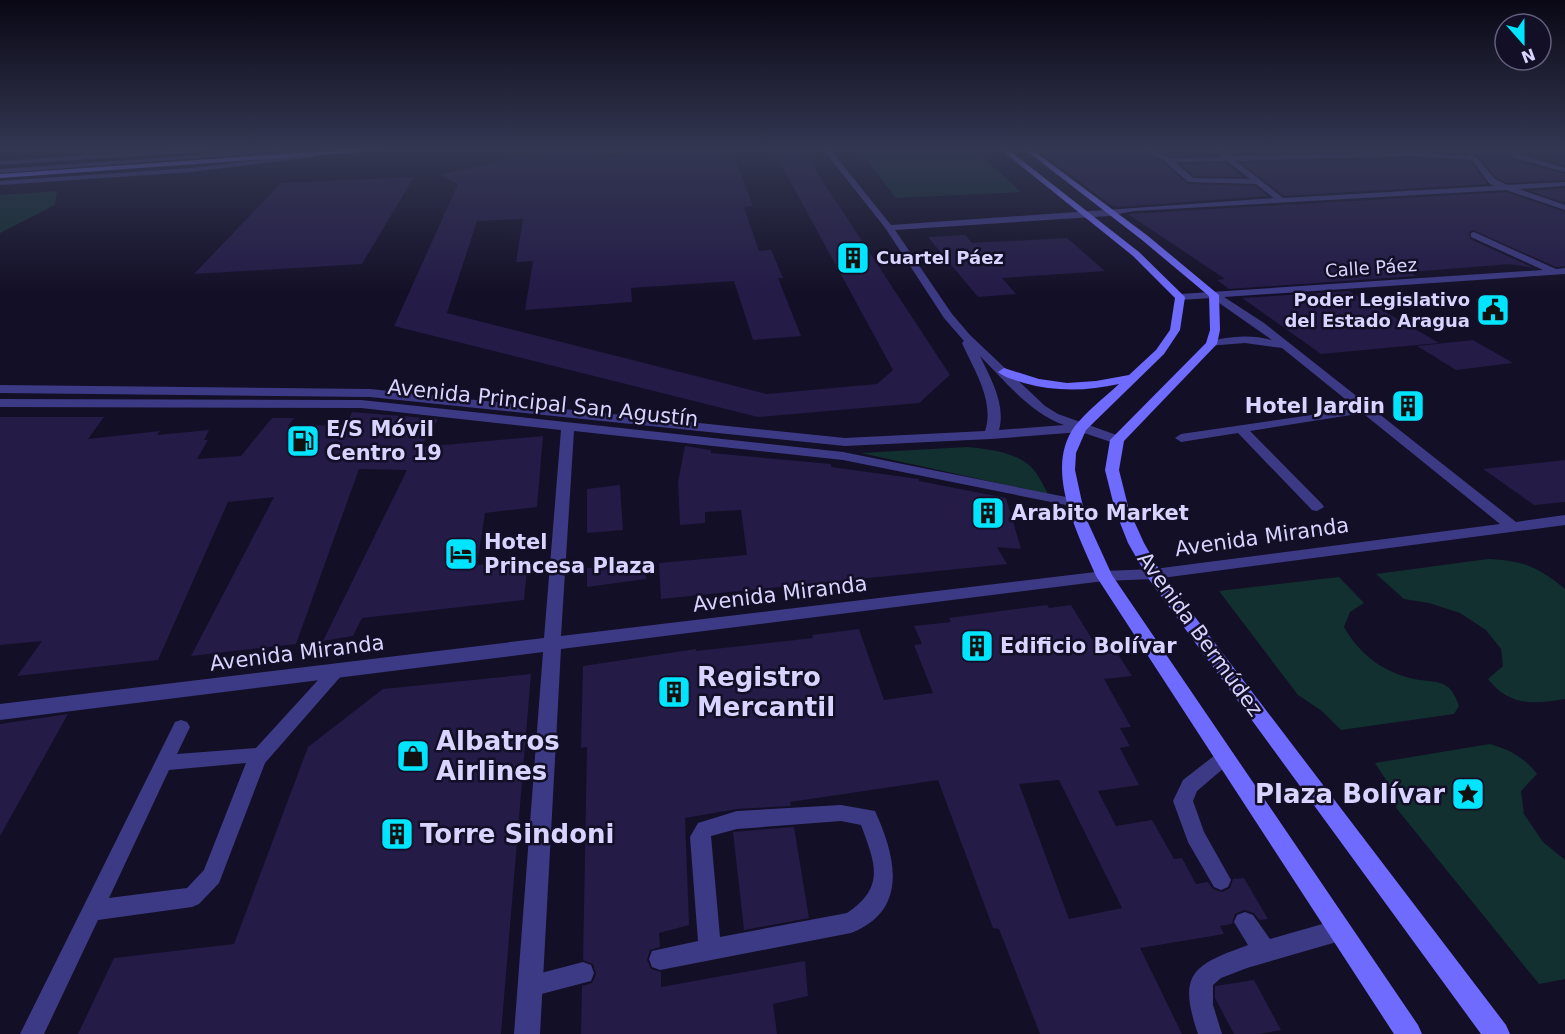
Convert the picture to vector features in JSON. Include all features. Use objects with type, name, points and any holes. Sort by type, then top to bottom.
[{"type":"street","points":[[864,196],[890,228],[948,316],[966,338],[1004,372],[1025,395],[1053,417],[1117,440],[1211,344],[1215,330],[1214,296]]},
{"type":"street","points":[[1062,196],[1136,255],[1180,297]]},
{"type":"street","points":[[1093,196],[1164,251],[1214,296],[1260,325],[1511,525]]},
{"type":"street","points":[[1277,196],[1285,202]]},
{"type":"street","points":[[890,228],[1115,212],[1140,214],[1285,202],[1401,196]]},
{"type":"street","points":[[1518,196],[1565,216]]},
{"type":"street","points":[[1534,196],[1565,208]]},
{"type":"street","points":[[1474,235],[1560,271]]},
{"type":"street","name":"Calle Páez","points":[[1180,297],[1560,271]]},
{"type":"street","name":"Avenida Bermúdez","points":[[1180,297],[1175,330],[1160,352],[1080,428],[1069,453],[1068,470],[1078,516],[1104,576],[1409,1034]]},
{"type":"street","points":[[966,338],[995,408],[995,425],[991,435]]},
{"type":"street","points":[[1211,344],[1235,339],[1264,340],[1290,351]]},
{"type":"street","points":[[1004,372],[1023,379],[1064,387],[1093,387],[1134,377]]},
{"type":"street","name":"Avenida Principal San Agustín","points":[[0,389],[370,393],[462,402],[844,449],[1076,503]]},
{"type":"street","points":[[89,403],[106,390]]},
{"type":"street","points":[[451,414],[462,402]]},
{"type":"street","name":"Avenida Principal San Agustín","points":[[0,403],[361,404],[568,428],[844,449],[1080,428]]},
{"type":"street","points":[[527,1034],[568,428]]},
{"type":"street","name":"Avenida Bermúdez","points":[[1117,440],[1112,470],[1122,510],[1136,543],[1154,574],[1497,1034]]},
{"type":"street","name":"Avenida Miranda","points":[[0,712],[1104,576],[1154,574],[1511,525],[1565,520]]},
{"type":"lane","points":[[1181,438],[1366,410]]},
{"type":"lane","points":[[1240,429],[1317,507]]},
{"type":"lane","points":[[92,911],[192,897],[204,886],[212,876],[257,759],[336,671]]},
{"type":"lane","points":[[32,1034],[181,727]]},
{"type":"lane","points":[[163,763],[247,755],[254,755],[257,759]]},
{"type":"lane","points":[[1221,880],[1195,836],[1184,801],[1190,786],[1225,758]]},
{"type":"lane","points":[[660,959],[710,950],[851,923],[868,914],[879,901],[885,879],[877,839],[868,817],[841,813],[737,820],[705,829],[700,837],[710,950]]},
{"type":"lane","points":[[1245,922],[1266,952]]},
{"type":"lane","points":[[1210,1034],[1202,1011],[1201,984],[1206,975],[1224,965],[1340,930]]},
{"type":"lane","points":[[530,986],[582,973]]},
{"type":"green space","points":[[0,196],[56,196],[55,205],[0,233]]},
{"type":"green space","points":[[895,196],[932,196],[896,198]]},
{"type":"green space","points":[[967,447],[1002,452],[1027,463],[1048,494],[861,453]]},
{"type":"green space","points":[[1488,559],[1511,561],[1530,566],[1565,589],[1565,699],[1533,702],[1505,695],[1488,679],[1503,666],[1501,649],[1486,630],[1460,613],[1429,603],[1404,599],[1376,574]]},
{"type":"green space","points":[[1339,577],[1364,603],[1350,612],[1344,627],[1356,645],[1389,671],[1410,678],[1443,684],[1449,688],[1459,706],[1454,714],[1341,730],[1322,711],[1298,695],[1219,591]]},
{"type":"green space","points":[[1490,744],[1516,755],[1537,774],[1521,791],[1524,814],[1543,842],[1565,860],[1565,979],[1539,984],[1397,809],[1390,786],[1375,763]]},
{"type":"building","points":[[268,196],[402,196],[362,264],[194,274]]},
{"type":"building","points":[[452,196],[749,196],[753,206],[744,207],[759,251],[771,250],[783,278],[778,278],[801,336],[753,340],[734,281],[631,288],[632,302],[525,310],[533,261],[516,262],[523,219],[477,221],[447,313],[767,394],[877,384],[893,370],[798,196],[833,196],[950,375],[919,403],[758,417],[394,326]]},
{"type":"building","points":[[1099,196],[1265,196],[1117,207]]},
{"type":"building","points":[[1433,196],[1519,196],[1565,212],[1565,266],[1556,267],[1473,230],[1469,232],[1470,239],[1534,268],[1510,264],[1410,272],[1416,276],[1229,289],[1217,280],[1225,279],[1128,214]]},
{"type":"building","points":[[1545,196],[1565,196],[1565,203]]},
{"type":"building","points":[[965,235],[972,243],[1067,238],[1105,271],[1002,278],[1016,294],[978,297],[928,237]]},
{"type":"building","points":[[1349,291],[1439,343],[1321,354],[1242,298]]},
{"type":"building","points":[[1473,340],[1513,363],[1456,370],[1417,346]]},
{"type":"building","points":[[352,412],[438,419],[421,447],[543,436],[537,507],[485,513],[477,565],[528,560],[524,600],[362,618],[353,636],[323,641],[407,470],[359,469],[296,644],[191,656],[274,497],[228,502],[158,660],[17,676],[42,641],[0,645],[0,417],[104,417],[88,439],[160,431],[157,435],[209,430],[204,440],[208,440],[197,459],[241,456],[272,418],[294,418],[288,426],[347,425]]},
{"type":"building","points":[[685,446],[711,450],[711,453],[831,464],[831,467],[919,479],[919,481],[1006,498],[1021,549],[997,547],[1007,564],[661,599],[659,563],[747,555],[741,510],[705,512],[705,523],[680,525],[678,482]]},
{"type":"building","points":[[1565,460],[1565,502],[1534,505],[1483,469]]},
{"type":"building","points":[[620,485],[623,530],[587,533],[587,489]]},
{"type":"building","points":[[644,564],[646,579],[587,587],[587,568]]},
{"type":"building","points":[[1047,605],[1049,608],[1071,605],[1095,644],[1110,642],[1132,676],[1104,679],[1131,727],[1120,728],[1130,746],[1120,748],[1139,785],[1098,791],[1116,826],[1152,820],[1174,859],[1182,858],[1196,884],[1208,882],[1213,889],[1222,892],[1230,888],[1233,879],[1244,878],[1268,919],[1259,920],[1254,913],[1244,910],[1235,914],[1232,924],[1220,926],[1224,934],[1140,948],[1182,1034],[1040,1034],[999,929],[993,928],[938,780],[790,802],[791,806],[737,809],[685,818],[689,925],[659,933],[660,947],[650,950],[647,960],[651,969],[661,972],[661,987],[805,961],[808,996],[773,1004],[777,1034],[581,1034],[582,986],[592,983],[596,974],[593,964],[583,960],[587,747],[581,748],[583,666],[696,649],[696,651],[813,638],[812,635],[859,629],[884,700],[933,693],[914,645],[922,644],[914,626],[951,622],[949,618]],"holes":[[[1059,780],[1122,908],[1069,919],[1019,784]]]},
{"type":"building","name":"Torre Sindoni","points":[[531,674],[501,1034],[78,1034],[114,958],[234,944],[308,747],[383,689]]},
{"type":"building","points":[[68,714],[0,836],[0,724]]},
{"type":"building","points":[[794,827],[809,918],[744,930],[733,832]]},
{"type":"building","points":[[1254,980],[1281,1030],[1259,1034],[1234,1034],[1215,998],[1215,986]]},
{"type":"place","name":"Cuartel Páez","points":[[853,258]]},
{"type":"place","name":"Poder Legislativo del Estado Aragua","points":[[1493,310]]},
{"type":"place","name":"Hotel Jardin","points":[[1408,406]]},
{"type":"place","name":"E/S Móvil Centro 19","points":[[303,441]]},
{"type":"place","name":"Arabito Market","points":[[988,513]]},
{"type":"place","name":"Hotel Princesa Plaza","points":[[461,554]]},
{"type":"place","name":"Edificio Bolívar","points":[[977,646]]},
{"type":"place","name":"Registro Mercantil","points":[[674,692]]},
{"type":"place","name":"Albatros Airlines","points":[[413,756]]},
{"type":"place","name":"Plaza Bolívar","points":[[1468,794]]},
{"type":"place","name":"Torre Sindoni","points":[[397,834]]}]
